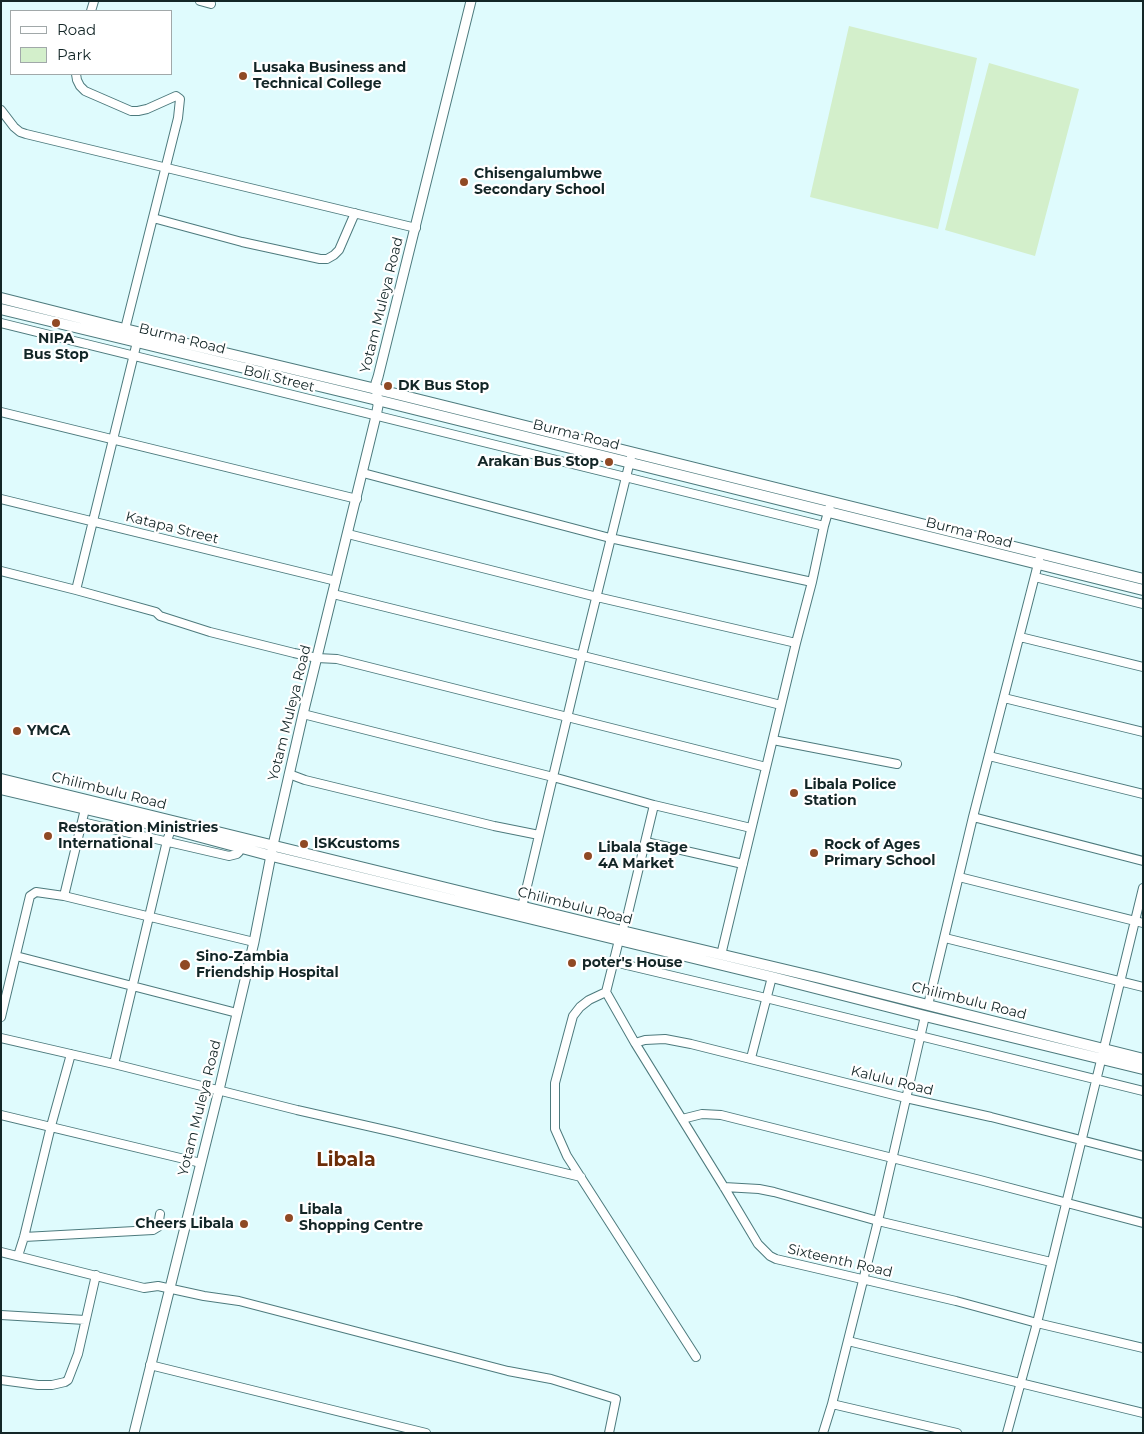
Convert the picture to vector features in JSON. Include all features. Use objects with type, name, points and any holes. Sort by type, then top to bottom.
[{"type":"main road","name":"Burma Road","points":[[1,298],[124,334],[137,342],[631,458],[829,507],[1038,565],[1143,590]]},
{"type":"main road","name":"Burma Road","points":[[1,309],[376,389],[631,458]]},
{"type":"main road","name":"Burma Road","points":[[829,507],[1041,553],[1143,579]]},
{"type":"main road","name":"Chilimbulu Road","points":[[1,779],[86,804],[620,936],[925,1016],[1102,1054],[1143,1059]]},
{"type":"main road","name":"Chilimbulu Road","points":[[1,789],[86,804]]},
{"type":"main road","name":"Chilimbulu Road","points":[[172,825],[240,847],[273,851],[522,907],[620,936],[721,955],[928,1005],[1102,1054],[1143,1069]]},
{"type":"street","points":[[200,1],[211,4]]},
{"type":"street","name":"Yotam Muleya Road","points":[[134,1433],[219,1090],[254,942],[303,714],[357,499],[376,416],[378,377],[471,1]]},
{"type":"street","points":[[76,75],[80,86],[85,91],[131,111],[147,109],[176,96],[180,98],[181,102],[124,334]]},
{"type":"street","points":[[1,110],[14,127],[26,134],[416,228]]},
{"type":"street","points":[[153,218],[242,242],[327,259],[339,250],[355,213]]},
{"type":"street","name":"Boli Street","points":[[1,323],[824,526]]},
{"type":"street","points":[[76,590],[137,342]]},
{"type":"street","points":[[1,412],[357,499]]},
{"type":"street","points":[[522,907],[610,538],[631,458]]},
{"type":"street","points":[[363,473],[610,538],[812,582]]},
{"type":"street","name":"Katapa Street","points":[[1,499],[336,581]]},
{"type":"street","points":[[721,955],[829,507]]},
{"type":"street","points":[[348,534],[597,597],[796,644]]},
{"type":"street","points":[[928,1005],[1041,553]]},
{"type":"street","points":[[1,571],[156,612],[160,616],[210,632],[317,658],[336,659],[766,767]]},
{"type":"street","points":[[1035,577],[1143,604]]},
{"type":"street","points":[[333,594],[782,705]]},
{"type":"street","points":[[1020,637],[1143,667]]},
{"type":"street","points":[[1004,698],[1143,732]]},
{"type":"street","points":[[303,714],[553,777],[654,805],[751,828]]},
{"type":"street","points":[[773,740],[897,764]]},
{"type":"street","points":[[989,756],[1143,794]]},
{"type":"street","points":[[289,774],[305,780],[494,826],[539,835]]},
{"type":"street","points":[[64,896],[86,804]]},
{"type":"street","points":[[654,805],[628,913],[620,936],[606,992],[589,1000],[573,1016],[555,1083],[555,1129],[567,1156],[696,1358]]},
{"type":"street","points":[[974,817],[1143,861]]},
{"type":"street","points":[[82,822],[229,856],[237,854],[240,847]]},
{"type":"street","points":[[114,1064],[172,825]]},
{"type":"street","points":[[646,842],[743,864]]},
{"type":"street","points":[[959,877],[1139,922]]},
{"type":"street","points":[[1007,1433],[1120,981],[1139,922],[1143,888]]},
{"type":"street","points":[[1,1017],[32,894],[39,892],[64,896],[254,942]]},
{"type":"street","points":[[944,938],[1143,987]]},
{"type":"street","points":[[16,956],[237,1013]]},
{"type":"street","points":[[614,962],[1143,1091]]},
{"type":"street","points":[[751,1058],[772,976]]},
{"type":"street","name":"Sixteenth Road","points":[[606,992],[635,1043],[758,1244],[770,1256],[787,1262],[1143,1348]]},
{"type":"street","points":[[823,1433],[878,1221],[925,1016]]},
{"type":"street","points":[[1,1038],[580,1177]]},
{"type":"street","name":"Kalulu Road","points":[[635,1043],[645,1040],[665,1039],[691,1044],[906,1098],[1081,1139],[1143,1156]]},
{"type":"street","points":[[18,1256],[71,1054]]},
{"type":"street","points":[[682,1119],[702,1114],[721,1115],[1143,1223]]},
{"type":"street","points":[[1,1115],[201,1163]]},
{"type":"street","points":[[724,1187],[774,1192],[878,1221],[1051,1262]]},
{"type":"street","points":[[24,1236],[153,1230],[158,1227],[160,1214]]},
{"type":"street","points":[[1,1252],[144,1288],[155,1286],[239,1301],[508,1371],[551,1378],[616,1399],[609,1433]]},
{"type":"street","points":[[1,1380],[52,1385],[68,1380],[78,1354],[96,1275]]},
{"type":"street","points":[[1,1315],[85,1320]]},
{"type":"street","points":[[848,1341],[1143,1413]]},
{"type":"street","points":[[150,1365],[426,1433]]},
{"type":"street","points":[[832,1404],[957,1433]]},
{"type":"street","points":[[388,1433],[390,1424]]},
{"type":"green space","points":[[849,26],[977,58],[938,229],[810,197]]},
{"type":"green space","points":[[989,63],[1079,89],[1035,256],[945,230]]},
{"type":"place","name":"Lusaka Business and Technical College","points":[[243,76]]},
{"type":"place","name":"Chisengalumbwe Secondary School","points":[[464,182]]},
{"type":"place","name":"NIPA Bus Stop","points":[[56,323]]},
{"type":"place","name":"DK Bus Stop","points":[[388,386]]},
{"type":"place","name":"Arakan Bus Stop","points":[[609,462]]},
{"type":"place","name":"YMCA","points":[[17,731]]},
{"type":"place","name":"Libala Police Station","points":[[794,793]]},
{"type":"place","name":"Restoration Ministries International","points":[[48,836]]},
{"type":"place","name":"lSKcustoms","points":[[304,844]]},
{"type":"place","name":"Rock of Ages Primary School","points":[[814,853]]},
{"type":"place","name":"Libala Stage 4A Market","points":[[588,856]]},
{"type":"place","name":"poter's House","points":[[572,963]]},
{"type":"place","name":"Sino-Zambia Friendship Hospital","points":[[185,965]]},
{"type":"place","name":"Libala Shopping Centre","points":[[289,1218]]},
{"type":"place","name":"Cheers Libala","points":[[244,1224]]},
{"type":"district","name":"Libala","points":[[346,1160]]}]
